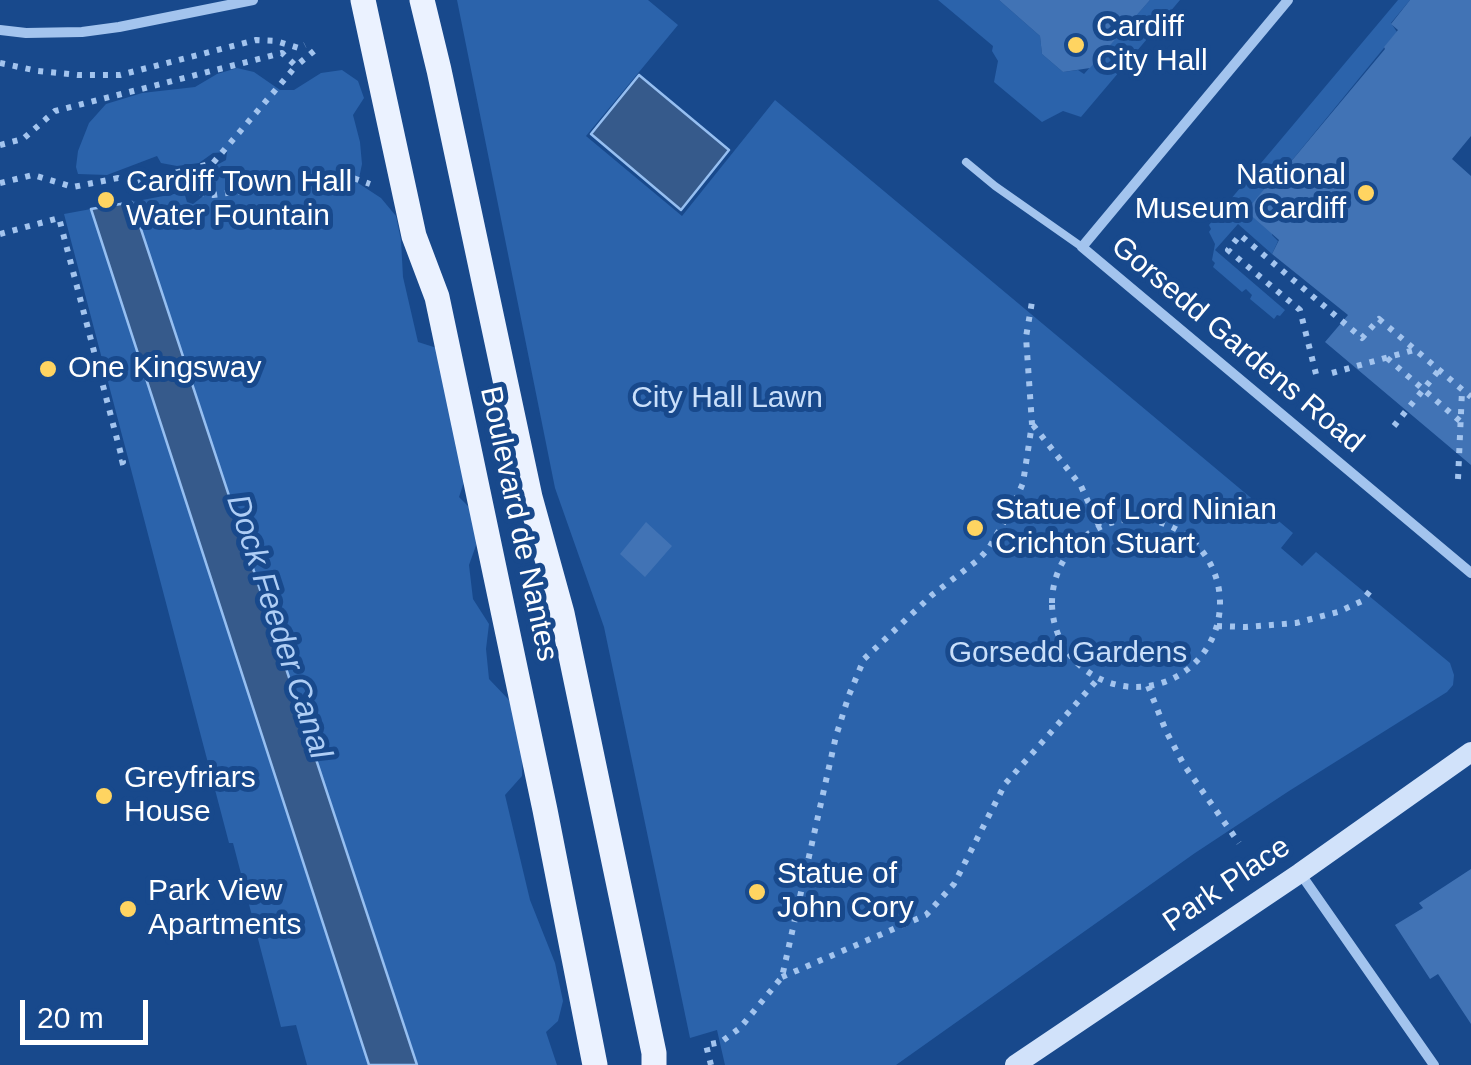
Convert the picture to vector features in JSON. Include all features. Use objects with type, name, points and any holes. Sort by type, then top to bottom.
[{"type":"main road","name":"Boulevard de Nantes","points":[[362,0],[414,236],[437,297],[546,810],[595,1065]]},
{"type":"main road","name":"Boulevard de Nantes","points":[[422,0],[530,497],[562,613],[657,1061]]},
{"type":"street","points":[[0,30],[82,32],[253,0]]},
{"type":"street","points":[[1082,247],[1288,0]]},
{"type":"street","name":"Gorsedd Gardens Road","points":[[1082,247],[1471,574]]},
{"type":"street","name":"Park Place","points":[[1014,1065],[1300,873],[1471,752]]},
{"type":"street","points":[[1300,873],[1434,1065]]},
{"type":"lane","name":"Gorsedd Gardens Road","points":[[966,162],[1082,247]]},
{"type":"path","points":[[0,62],[58,73],[120,75],[256,40],[299,48],[305,45]]},
{"type":"path","points":[[0,184],[33,175],[74,187],[118,178],[134,184],[213,163],[314,50]]},
{"type":"path","points":[[0,145],[24,139],[55,111],[282,53],[296,66]]},
{"type":"path","points":[[193,168],[198,192],[213,196],[336,178],[353,178],[372,185]]},
{"type":"path","points":[[0,234],[59,218],[123,462],[116,464]]},
{"type":"path","points":[[1316,374],[1300,310],[1228,250],[1240,236],[1362,338],[1379,318],[1471,397]]},
{"type":"path","points":[[711,1065],[706,1044],[721,1042],[740,1028],[782,977],[836,736],[864,659],[932,594],[989,548],[1004,526],[1023,483],[1032,424],[1026,337],[1033,296]]},
{"type":"path","points":[[1332,373],[1416,350]]},
{"type":"path","points":[[1388,358],[1461,422]]},
{"type":"path","points":[[1394,426],[1439,370]]},
{"type":"path","points":[[1458,478],[1462,390]]},
{"type":"path","points":[[1032,424],[1082,486],[1100,528]]},
{"type":"path","points":[[1124,518],[1152,518],[1178,528],[1199,546],[1214,570],[1220,598],[1217,626],[1205,651],[1186,672],[1161,684],[1128,687],[1098,679],[1065,647],[1052,611],[1053,590],[1060,567],[1071,550],[1100,528],[1124,518]]},
{"type":"path","points":[[1217,626],[1296,622],[1338,612],[1362,601],[1374,586]]},
{"type":"path","points":[[782,977],[926,915],[954,884],[1005,784],[1098,679]]},
{"type":"path","points":[[1148,686],[1184,765],[1239,843]]},
{"type":"green space","points":[[457,0],[648,0],[678,25],[586,136],[682,216],[775,100],[1293,533],[1281,548],[1302,566],[1316,552],[1450,663],[1453,685],[1195,853],[896,1065],[725,1065],[717,1030],[690,1038],[604,627],[555,488]]},
{"type":"green space","points":[[938,0],[999,0],[1040,36],[1042,54],[1063,72],[1078,70],[1084,74],[1150,0],[1180,0],[1081,117],[1063,111],[1042,122],[994,82],[998,61],[993,46]]},
{"type":"green space","points":[[1398,0],[1410,0],[1391,23],[1397,32],[1287,163],[1272,235],[1278,241],[1272,254],[1238,224],[1215,250],[1285,310],[1274,319],[1250,299],[1252,295],[1246,289],[1242,292],[1213,267],[1215,244],[1209,225]]},
{"type":"green space","points":[[237,68],[254,72],[280,90],[294,90],[321,73],[342,70],[358,81],[364,98],[353,115],[362,164],[358,183],[381,198],[396,216],[403,277],[418,342],[440,349],[467,473],[459,497],[471,509],[480,534],[469,565],[473,599],[489,624],[489,679],[509,700],[523,745],[522,776],[505,795],[530,900],[555,963],[563,1001],[558,1021],[546,1032],[557,1065],[417,1065],[132,202],[184,192],[187,202],[193,204],[202,197],[213,167],[226,160],[227,152],[213,153],[199,163],[177,166],[161,163],[157,156],[107,175],[78,174],[78,151],[89,123],[106,104],[142,93],[195,87]]},
{"type":"green space","points":[[91,209],[369,1065],[307,1065],[296,1025],[281,1027],[64,214]]},
{"type":"shaded area","points":[[639,75],[729,150],[681,210],[591,134]]},
{"type":"shaded area","points":[[132,202],[417,1065],[369,1065],[91,209]]},
{"type":"building","name":"Cardiff City Hall","points":[[999,0],[1150,0],[1090,68],[1063,72],[1042,54],[1040,36]]},
{"type":"building","name":"National Museum Cardiff","points":[[1410,0],[1471,0],[1471,136],[1452,159],[1471,176],[1471,465],[1325,342],[1348,315],[1272,254],[1279,240],[1246,211],[1385,49],[1398,30],[1391,24]]},
{"type":"building","points":[[646,522],[672,546],[645,577],[620,554]]},
{"type":"building","points":[[1471,869],[1471,1024],[1438,974],[1430,979],[1395,925],[1423,908],[1419,903]]},
{"type":"place","name":"Cardiff City Hall","points":[[1076,45]]},
{"type":"place","name":"National Museum Cardiff","points":[[1366,193]]},
{"type":"place","name":"Cardiff Town Hall Water Fountain","points":[[106,200]]},
{"type":"place","name":"One Kingsway","points":[[48,369]]},
{"type":"place","name":"Statue of Lord Ninian Crichton Stuart","points":[[975,528]]},
{"type":"place","name":"Greyfriars House","points":[[104,796]]},
{"type":"place","name":"Statue of John Cory","points":[[757,892]]},
{"type":"place","name":"Park View Apartments","points":[[128,909]]},
{"type":"park label","name":"City Hall Lawn","points":[[727,399]]},
{"type":"park label","name":"Gorsedd Gardens","points":[[1068,654]]},
{"type":"water label","name":"Dock Feeder Canal","points":[[278,627]]}]
